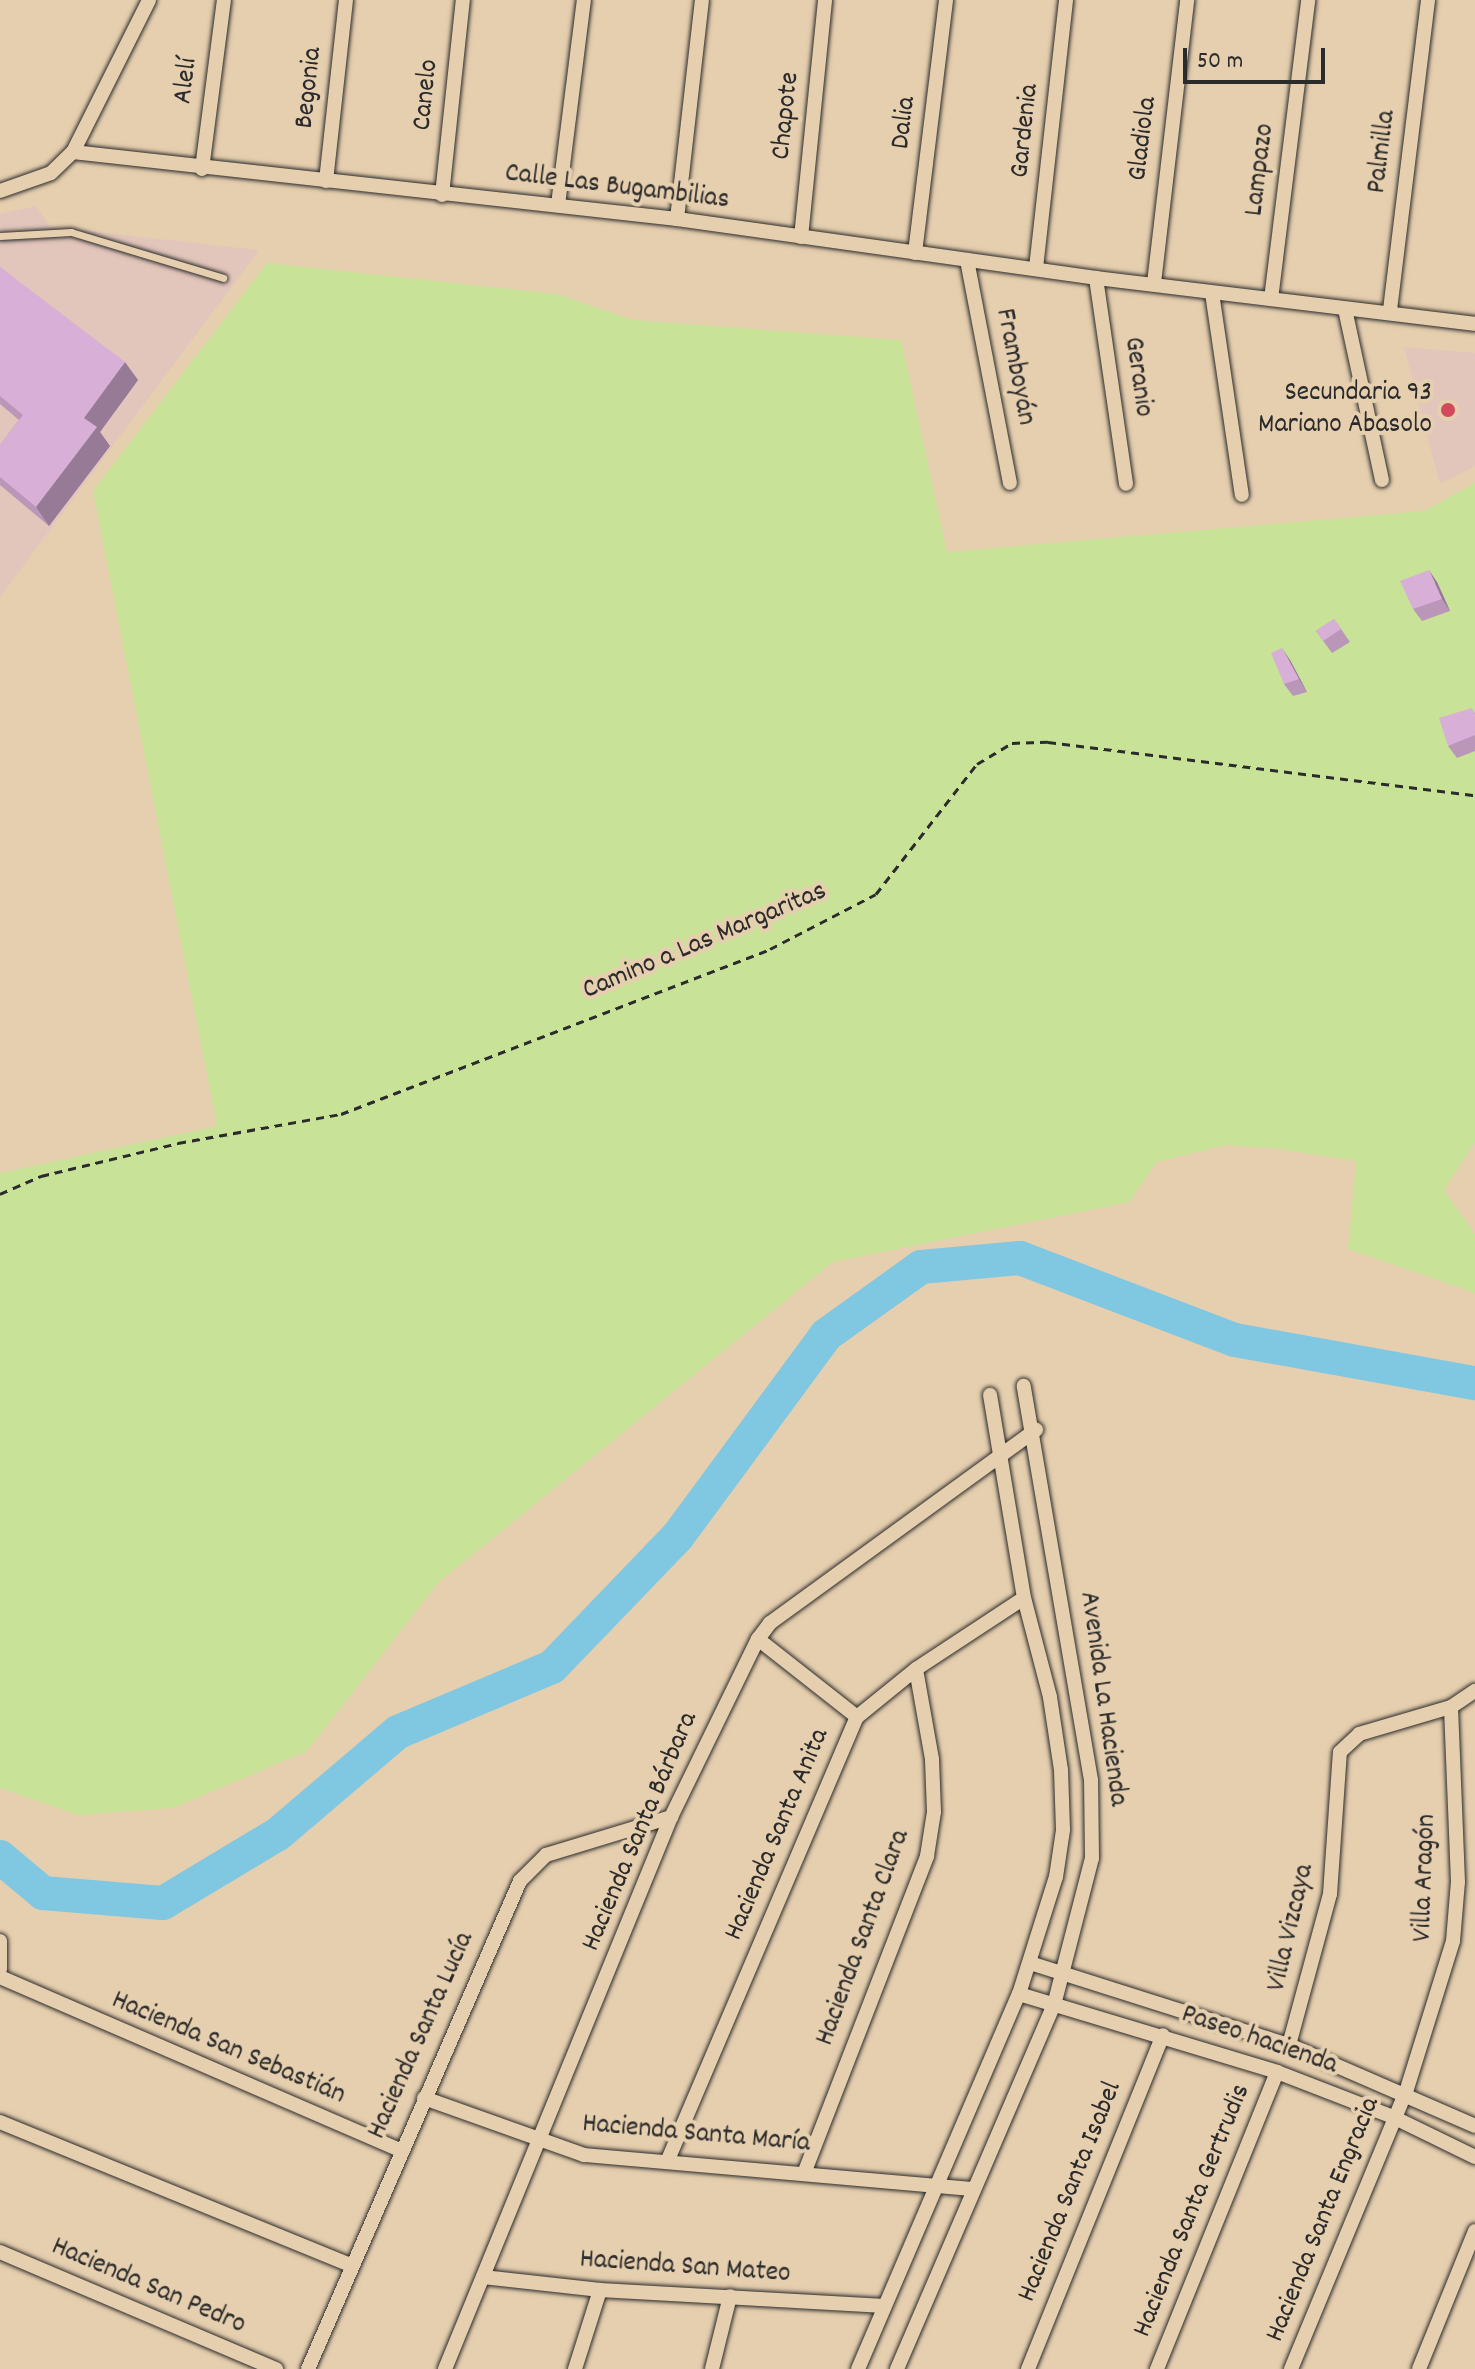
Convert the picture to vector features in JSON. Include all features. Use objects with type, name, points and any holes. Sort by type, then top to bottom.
[{"type":"street","points":[[0,191],[51,173],[73,152],[149,0]]},
{"type":"street","name":"Alelí","points":[[202,169],[224,0]]},
{"type":"street","name":"Begonia","points":[[326,181],[346,0]]},
{"type":"street","name":"Canelo","points":[[442,195],[463,0]]},
{"type":"street","points":[[558,205],[584,0]]},
{"type":"street","points":[[677,219],[702,0]]},
{"type":"street","name":"Chapote","points":[[801,237],[825,0]]},
{"type":"street","name":"Dalia","points":[[915,253],[946,0]]},
{"type":"street","name":"Gardenia","points":[[1036,268],[1066,0]]},
{"type":"street","name":"Gladiola","points":[[1154,283],[1187,0]]},
{"type":"street","name":"Lampazo","points":[[1271,299],[1308,0]]},
{"type":"street","name":"Palmilla","points":[[1390,310],[1428,0]]},
{"type":"street","name":"Calle Las Bugambilias","points":[[73,152],[202,169],[677,219],[1096,278],[1345,309],[1390,310],[1475,324]]},
{"type":"street","name":"Framboyán","points":[[967,260],[1010,483]]},
{"type":"street","name":"Geranio","points":[[1096,278],[1126,484]]},
{"type":"street","points":[[1212,293],[1242,495]]},
{"type":"street","points":[[1345,309],[1382,480]]},
{"type":"street","name":"Avenida La Hacienda","points":[[897,2369],[971,2189],[1054,2005],[1092,1858],[1094,1818],[1036,1430],[1024,1386]]},
{"type":"street","name":"Avenida La Hacienda","points":[[858,2369],[1019,1994],[1056,1877],[1063,1830],[1061,1770],[1050,1697],[1024,1598],[990,1395]]},
{"type":"street","name":"Hacienda Santa Bárbara","points":[[445,2369],[541,2144],[671,1817],[758,1639],[770,1623],[1001,1451],[1036,1430]]},
{"type":"street","name":"Hacienda Santa Anita","points":[[667,2162],[857,1717],[916,1669],[1024,1598]]},
{"type":"street","points":[[758,1639],[857,1717]]},
{"type":"street","name":"Hacienda Santa Clara","points":[[805,2171],[927,1856],[934,1812],[932,1759],[916,1669]]},
{"type":"street","points":[[1451,1707],[1475,1691]]},
{"type":"street","name":"Villa Vizcaya","points":[[1289,2045],[1333,1879],[1340,1752],[1359,1734],[1451,1707]]},
{"type":"street","name":"Villa Aragón","points":[[1406,2092],[1453,1941],[1458,1882],[1451,1707]]},
{"type":"street","name":"Hacienda Santa Lucía","points":[[308,2369],[400,2150],[531,1866],[576,1843],[671,1817]]},
{"type":"street","points":[[0,1941],[0,1969]]},
{"type":"street","name":"Paseo hacienda","points":[[1030,1963],[1289,2045],[1406,2092],[1475,2126]]},
{"type":"street","name":"Hacienda San Sebastián","points":[[0,1977],[37,1996],[400,2150]]},
{"type":"street","name":"Paseo hacienda","points":[[1019,1994],[1163,2035],[1277,2072],[1393,2117],[1475,2157]]},
{"type":"street","name":"Hacienda Santa Isabel","points":[[1028,2369],[1163,2035]]},
{"type":"street","name":"Hacienda Santa Gertrudis","points":[[1157,2369],[1277,2072]]},
{"type":"street","name":"Hacienda Santa Engracia","points":[[1291,2369],[1393,2117],[1406,2092]]},
{"type":"street","name":"Hacienda Santa María","points":[[424,2098],[541,2144],[622,2161],[805,2171],[940,2183],[971,2189]]},
{"type":"street","points":[[0,2122],[351,2265]]},
{"type":"street","points":[[1419,2369],[1475,2231]]},
{"type":"street","name":"Hacienda San Pedro","points":[[0,2252],[276,2369]]},
{"type":"street","name":"Hacienda San Mateo","points":[[483,2277],[600,2290],[885,2306]]},
{"type":"street","points":[[575,2369],[600,2290]]},
{"type":"street","points":[[712,2369],[730,2296]]},
{"type":"lane","points":[[0,236],[71,232],[223,278]]},
{"type":"path","name":"Camino a Las Margaritas","points":[[0,1194],[41,1176],[178,1143],[341,1114],[770,949],[876,894],[977,764],[1012,743],[1048,742],[1475,795]]},
{"type":"shaded area","points":[[36,206],[50,227],[259,250],[0,597],[0,214]]},
{"type":"shaded area","name":"Secundaria 93 Mariano Abasolo","points":[[1404,347],[1475,353],[1475,466],[1440,484]]},
{"type":"green space","points":[[267,263],[557,294],[633,320],[901,340],[947,552],[1424,511],[1475,483],[1475,1142],[1444,1190],[1475,1234],[1475,1293],[1348,1249],[1356,1161],[1272,1148],[1226,1145],[1157,1162],[1129,1202],[833,1262],[438,1583],[307,1751],[173,1808],[78,1815],[0,1788],[0,1173],[217,1126],[93,491]]},
{"type":"building","points":[[0,267],[125,362],[84,418],[97,427],[36,507],[0,477],[0,445],[23,415],[0,396]]},
{"type":"building","points":[[1429,570],[1442,599],[1413,609],[1400,581]]},
{"type":"building","points":[[1334,619],[1341,629],[1323,641],[1316,631]]},
{"type":"building","points":[[1282,648],[1299,679],[1284,684],[1271,653]]},
{"type":"building","points":[[1472,708],[1475,735],[1448,746],[1439,718]]},
{"type":"waterway","points":[[0,1857],[43,1893],[163,1903],[278,1834],[398,1732],[552,1667],[678,1536],[826,1335],[921,1267],[1020,1258],[1235,1340],[1475,1383]]},
{"type":"place","name":"Secundaria 93 Mariano Abasolo","points":[[1448,410]]}]
